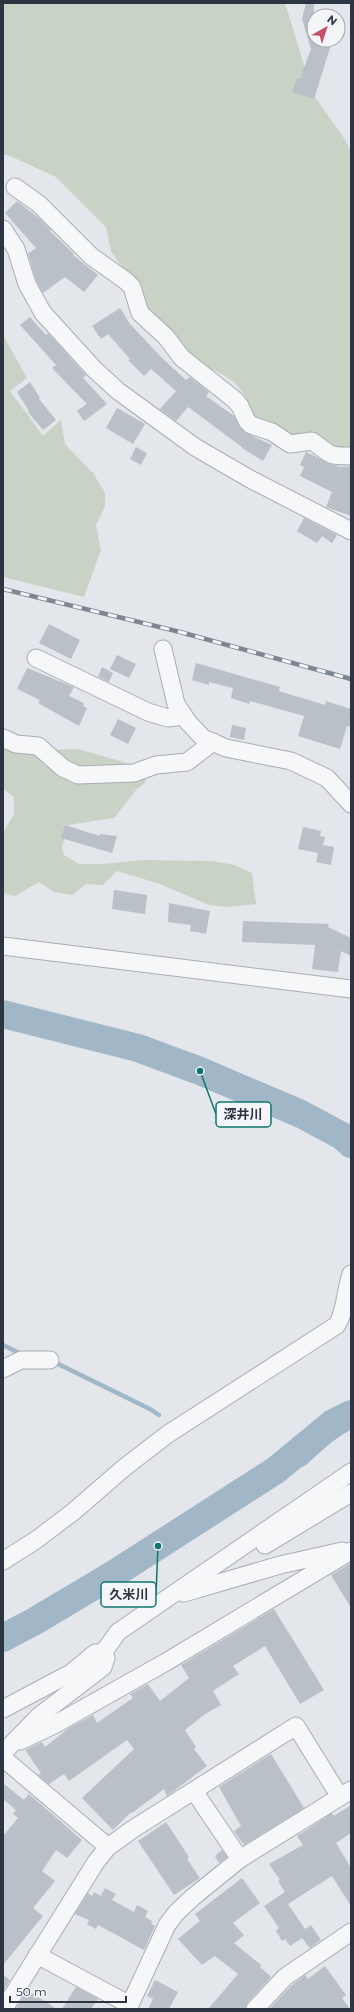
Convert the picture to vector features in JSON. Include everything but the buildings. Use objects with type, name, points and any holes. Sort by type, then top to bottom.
[{"type":"street","points":[[15,187],[39,204],[91,256],[132,287],[140,313],[166,337],[182,358],[235,400],[251,425],[272,432],[290,444],[312,441],[330,455],[337,457],[351,456]]},
{"type":"street","points":[[3,229],[16,249],[27,284],[43,313],[94,369],[118,391],[195,447],[250,479],[350,528]]},
{"type":"street","points":[[163,649],[176,704],[203,738],[232,750],[291,761],[328,778],[351,804]]},
{"type":"street","points":[[36,658],[148,712],[168,718],[184,716]]},
{"type":"street","points":[[3,738],[16,744],[38,746],[63,768],[78,775],[134,773],[156,766],[187,762],[213,742]]},
{"type":"street","points":[[3,946],[351,989]]},
{"type":"street","points":[[3,1562],[36,1540],[73,1512],[125,1467],[168,1434],[337,1325],[342,1317],[346,1288],[351,1274]]},
{"type":"street","points":[[3,1369],[21,1360],[50,1360]]},
{"type":"street","points":[[103,1653],[118,1632],[351,1472]]},
{"type":"street","points":[[118,1632],[351,1493]]},
{"type":"street","points":[[182,1594],[280,1565],[351,1548]]},
{"type":"street","points":[[9,1748],[54,1725],[166,1662],[351,1551]]},
{"type":"street","points":[[3,1709],[71,1673],[95,1653],[103,1653]]},
{"type":"street","points":[[9,1748],[38,1716],[103,1667],[106,1658],[103,1653]]},
{"type":"street","points":[[4,2009],[37,1955],[96,1862],[108,1847],[296,1726],[346,1794],[240,1859],[176,1913],[168,1925],[129,2007],[37,1955]]},
{"type":"street","points":[[3,1758],[108,1847]]},
{"type":"street","points":[[194,1791],[240,1859]]},
{"type":"street","points":[[255,2009],[285,1977],[351,1932]]},
{"type":"green space","points":[[3,3],[285,3],[313,94],[346,141],[351,153],[351,447],[348,451],[329,449],[316,436],[304,432],[291,438],[252,419],[244,395],[239,387],[232,381],[224,375],[205,367],[176,360],[131,280],[111,251],[106,227],[56,177],[8,155],[3,155]]},
{"type":"green space","points":[[3,335],[27,378],[10,391],[43,436],[61,420],[65,444],[93,473],[105,493],[105,506],[96,525],[101,550],[84,597],[3,577]]},
{"type":"green space","points":[[3,742],[42,750],[78,749],[144,768],[146,782],[136,790],[114,818],[68,825],[62,846],[64,855],[79,864],[102,864],[143,860],[212,861],[235,865],[252,873],[256,904],[225,907],[209,905],[160,884],[117,871],[103,885],[86,884],[72,895],[54,892],[39,882],[15,896],[3,893],[3,833],[14,814],[14,797],[3,789]]},
{"type":"water","points":[[351,1404],[351,1429],[330,1443],[306,1465],[259,1488],[258,1485],[262,1470],[274,1460],[293,1438],[310,1427],[327,1422],[343,1412]]},
{"type":"waterway","points":[[3,1014],[138,1048],[200,1071],[301,1114],[342,1136],[351,1144]]},
{"type":"waterway","points":[[3,1345],[21,1354]]},
{"type":"waterway","points":[[52,1361],[150,1409],[159,1415]]},
{"type":"waterway","points":[[3,1638],[35,1621],[114,1574],[276,1470],[333,1423],[351,1414]]},
{"type":"railway","points":[[3,589],[180,632],[351,679]]},
{"type":"place","name":"深井川","points":[[200,1071]]},
{"type":"place","name":"久米川","points":[[158,1546]]}]
